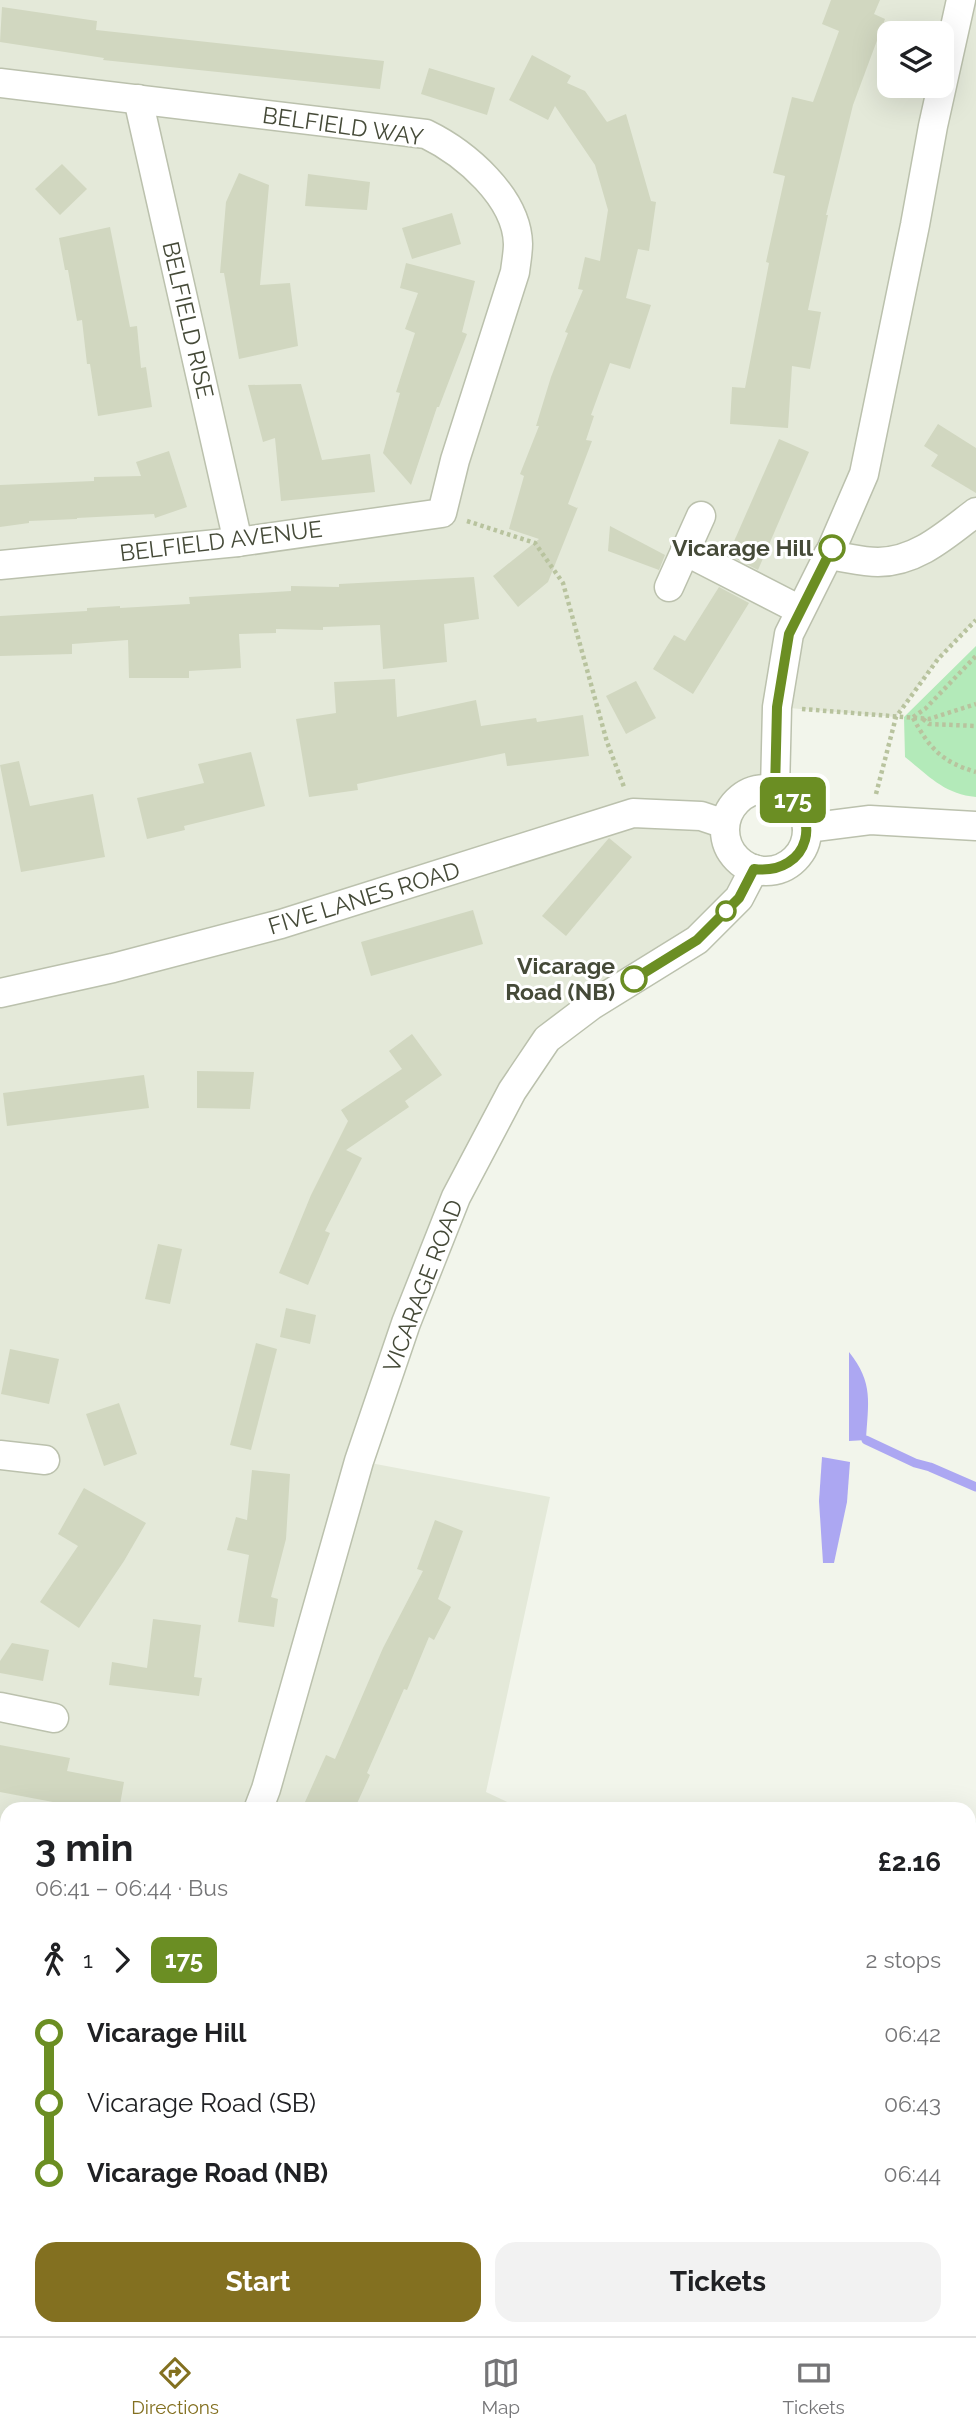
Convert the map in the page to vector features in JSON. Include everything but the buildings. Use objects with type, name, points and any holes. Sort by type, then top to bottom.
[{"type":"street","points":[[775,790],[777,707],[789,634],[864,474],[933,126],[961,0]]},
{"type":"street","name":"BELFIELD WAY","points":[[0,83],[426,134],[477,168],[496,191],[513,220],[518,243],[515,272],[455,460],[442,513]]},
{"type":"street","name":"BELFIELD RISE","points":[[138,99],[238,541]]},
{"type":"street","points":[[828,555],[878,562],[900,559],[925,549],[976,512]]},
{"type":"street","name":"BELFIELD AVENUE","points":[[0,565],[238,541],[442,513]]},
{"type":"street","points":[[669,587],[701,516]]},
{"type":"street","points":[[685,551],[800,610]]},
{"type":"street","points":[[763,789],[787,795],[804,815],[807,828],[800,852],[791,862],[780,868],[767,870],[754,869],[734,855],[728,845],[725,824],[731,807],[746,794],[763,789]]},
{"type":"street","name":"FIVE LANES ROAD","points":[[0,993],[113,968],[281,924],[633,813],[701,816],[725,824]]},
{"type":"street","points":[[807,828],[870,820],[976,826]]},
{"type":"street","name":"VICARAGE ROAD","points":[[260,1802],[359,1461],[406,1323],[456,1197],[512,1091],[547,1039],[592,1005],[697,940],[739,898],[754,869]]},
{"type":"street","points":[[0,1455],[45,1460]]},
{"type":"street","points":[[0,1707],[54,1718]]},
{"type":"path","points":[[442,513],[535,543],[563,583],[607,742],[633,813]]},
{"type":"path","points":[[870,820],[896,717],[938,659],[976,620]]},
{"type":"path","points":[[912,718],[925,709],[976,656]]},
{"type":"path","points":[[777,707],[929,719],[976,704]]},
{"type":"path","points":[[912,718],[936,753],[959,767],[976,772]]},
{"type":"path","points":[[923,719],[929,724],[976,726]]},
{"type":"shaded area","points":[[0,0],[976,0],[976,620],[938,659],[896,717],[777,707],[763,789],[746,794],[738,800],[728,815],[725,834],[728,845],[743,863],[739,898],[592,1005],[512,1091],[360,1461],[550,1497],[486,1792],[507,1802],[0,1802]]},
{"type":"shaded area","points":[[849,1352],[862,1374],[868,1394],[866,1440],[849,1441]]},
{"type":"shaded area","points":[[822,1457],[850,1462],[847,1502],[834,1563],[823,1563],[819,1501]]},
{"type":"green space","points":[[976,646],[976,797],[946,788],[905,757],[904,717]]},
{"type":"waterway","points":[[866,1440],[976,1487]]},
{"type":"bus line","name":"175","points":[[634,979],[697,940],[739,898],[754,869],[780,868],[791,862],[800,852],[807,828],[804,815],[787,795],[775,790],[777,707],[789,634],[832,548]]},
{"type":"place","name":"Vicarage Hill","points":[[832,548]]},
{"type":"place","name":"Vicarage Road (NB)","points":[[634,979]]}]
